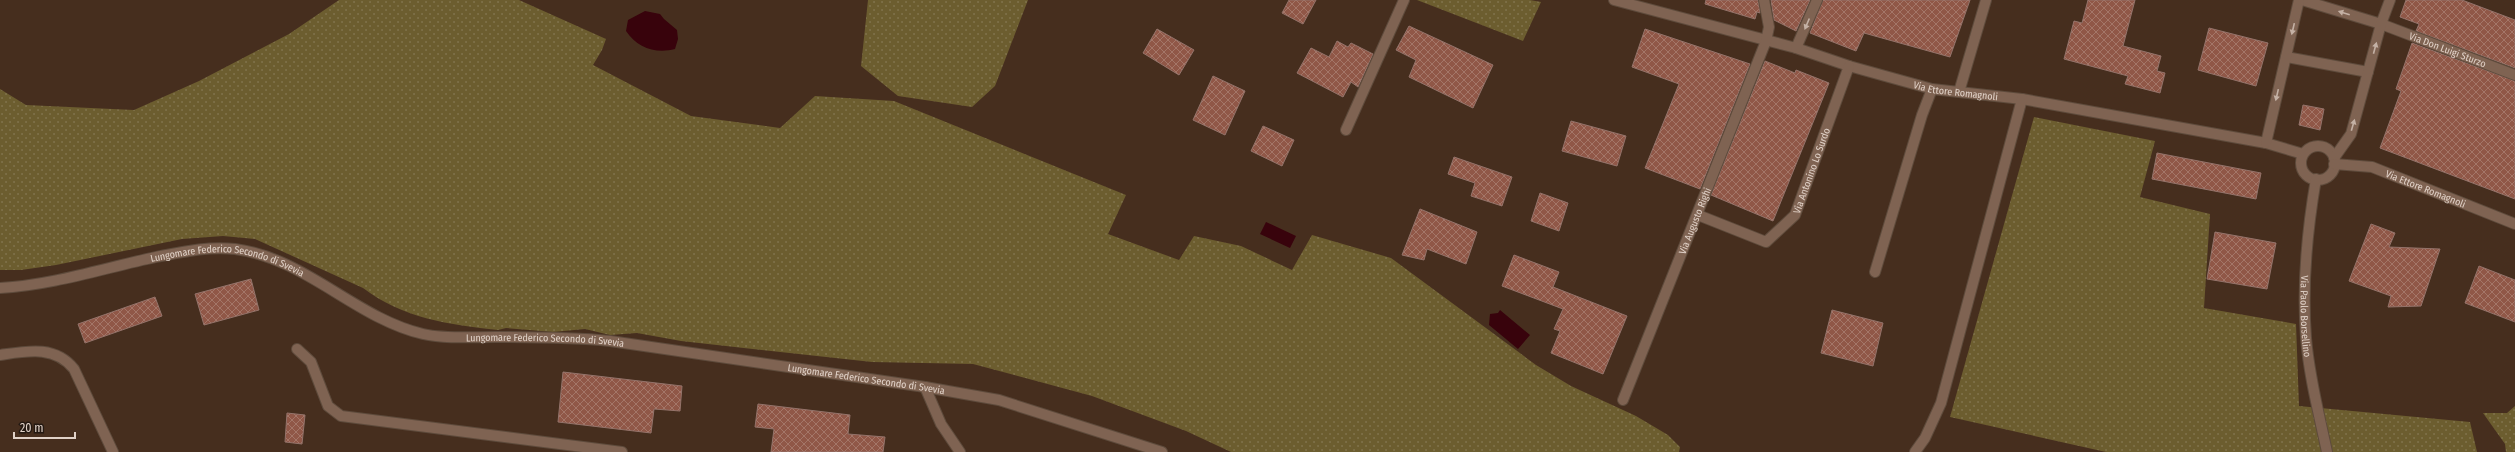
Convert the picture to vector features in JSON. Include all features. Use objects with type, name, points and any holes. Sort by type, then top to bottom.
[{"type":"street","points":[[1346,130],[1404,0]]},
{"type":"street","name":"Via Ettore Romagnoli","points":[[1614,0],[1639,3],[1932,89],[2022,99],[2266,143],[2303,154]]},
{"type":"street","name":"Via Augusto Righi","points":[[1622,400],[1698,215],[1766,41],[1769,27],[1764,0]]},
{"type":"street","points":[[1796,48],[1817,0]]},
{"type":"street","points":[[1959,92],[1986,0]]},
{"type":"street","points":[[2266,143],[2299,0]]},
{"type":"street","name":"Via Don Luigi Sturzo","points":[[2302,0],[2381,24],[2515,75]]},
{"type":"street","points":[[2334,161],[2327,149],[2314,147],[2303,154],[2301,165],[2302,170],[2310,178],[2316,180],[2328,176],[2334,161],[2351,134],[2381,24],[2390,0]]},
{"type":"street","points":[[2286,57],[2368,72]]},
{"type":"street","name":"Via Antonino Lo Surdo","points":[[1698,215],[1766,242],[1795,215],[1850,66]]},
{"type":"street","points":[[1875,272],[1922,115],[1932,89]]},
{"type":"street","points":[[1915,452],[1925,438],[1941,403],[2022,99]]},
{"type":"street","name":"Via Ettore Romagnoli","points":[[2334,161],[2372,167],[2515,224]]},
{"type":"street","name":"Via Paolo Borsellino","points":[[2316,180],[2310,213],[2306,276],[2306,338],[2327,452]]},
{"type":"street","name":"Lungomare Federico Secondo di Svevia","points":[[0,288],[74,277],[188,251],[212,248],[235,249],[264,255],[294,268],[388,323],[423,334],[454,337],[571,337],[610,341],[925,387],[999,400],[1040,412],[1104,435],[1162,452]]},
{"type":"street","points":[[297,349],[311,362],[328,406],[341,416],[622,452]]},
{"type":"street","points":[[0,355],[31,351],[48,352],[68,362],[74,369],[113,452]]},
{"type":"street","points":[[925,387],[941,424],[960,452]]},
{"type":"street","name":"Lungomare Federico Secondo di Svevia","points":[[1104,435],[1142,452]]},
{"type":"shaded area","points":[[339,0],[519,0],[606,39],[602,50],[593,65],[691,116],[780,128],[815,96],[894,101],[1126,195],[1108,234],[1179,260],[1194,236],[1241,246],[1292,270],[1312,235],[1391,258],[1536,365],[1571,386],[1636,416],[1668,435],[1680,447],[1679,452],[1231,452],[1186,431],[1092,396],[973,364],[872,362],[681,341],[637,333],[610,335],[585,329],[553,332],[506,328],[498,330],[462,326],[427,318],[394,307],[363,288],[255,239],[223,236],[182,239],[56,265],[21,270],[0,270],[0,89],[26,105],[134,110],[199,81],[289,34]]},
{"type":"shaded area","points":[[868,0],[1028,0],[995,86],[972,107],[898,96],[861,66]]},
{"type":"shaded area","points":[[1417,0],[1530,0],[1541,2],[1523,41]]},
{"type":"shaded area","points":[[645,11],[660,14],[677,30],[678,39],[675,49],[661,51],[654,50],[641,45],[630,37],[626,31],[628,20]]},
{"type":"shaded area","points":[[2034,117],[2155,141],[2140,197],[2210,214],[2204,308],[2296,324],[2299,406],[2470,422],[2477,452],[2106,452],[1950,417]]},
{"type":"shaded area","points":[[1266,222],[1296,236],[1290,248],[1260,234]]},
{"type":"shaded area","points":[[1500,310],[1530,335],[1518,349],[1489,325],[1490,314],[1498,313]]},
{"type":"shaded area","points":[[2515,406],[2515,452],[2506,452],[2505,444],[2483,413],[2507,413]]},
{"type":"building","points":[[1289,0],[1316,0],[1303,24],[1282,13]]},
{"type":"building","points":[[1706,0],[1758,0],[1760,13],[1757,12],[1755,19],[1705,4]]},
{"type":"building","points":[[1771,0],[1810,0],[1796,31],[1774,20]]},
{"type":"building","points":[[1823,0],[1970,0],[1950,57],[1864,33],[1856,51],[1810,33]]},
{"type":"building","points":[[2088,0],[2135,0],[2123,46],[2161,56],[2157,71],[2165,73],[2160,93],[2125,84],[2128,76],[2064,59],[2074,21],[2082,23]]},
{"type":"building","points":[[2406,0],[2462,0],[2515,20],[2515,68],[2416,31],[2419,24],[2400,17]]},
{"type":"building","points":[[1409,26],[1493,65],[1473,108],[1409,77],[1416,60],[1396,50]]},
{"type":"building","points":[[2209,28],[2268,43],[2256,86],[2198,70]]},
{"type":"building","points":[[1157,29],[1194,50],[1179,75],[1143,53]]},
{"type":"building","points":[[1645,29],[1750,64],[1700,189],[1645,168],[1679,84],[1632,67]]},
{"type":"building","points":[[1337,41],[1348,47],[1351,43],[1373,54],[1358,87],[1351,82],[1343,97],[1297,73],[1311,48],[1329,57]]},
{"type":"building","points":[[2412,43],[2515,81],[2515,199],[2380,148],[2401,91],[2396,89]]},
{"type":"building","points":[[1765,61],[1795,73],[1796,70],[1829,83],[1773,221],[1711,195]]},
{"type":"building","points":[[1213,76],[1245,91],[1225,135],[1193,120]]},
{"type":"building","points":[[2303,105],[2324,109],[2320,130],[2299,125]]},
{"type":"building","points":[[1571,121],[1626,136],[1617,166],[1562,151]]},
{"type":"building","points":[[1263,126],[1294,140],[1282,166],[1251,151]]},
{"type":"building","points":[[2157,153],[2261,173],[2256,199],[2152,179]]},
{"type":"building","points":[[1454,157],[1512,177],[1502,206],[1471,196],[1475,183],[1448,174]]},
{"type":"building","points":[[1540,193],[1568,203],[1559,231],[1531,221]]},
{"type":"building","points":[[1420,209],[1477,232],[1466,264],[1427,249],[1424,260],[1402,255]]},
{"type":"building","points":[[2371,224],[2395,233],[2389,247],[2440,249],[2421,306],[2388,307],[2391,296],[2349,281]]},
{"type":"building","points":[[2215,232],[2276,243],[2267,289],[2207,279]]},
{"type":"building","points":[[1514,255],[1559,272],[1553,287],[1627,316],[1603,374],[1551,353],[1560,331],[1554,329],[1563,309],[1502,286]]},
{"type":"building","points":[[2479,266],[2515,280],[2515,322],[2465,303]]},
{"type":"building","points":[[251,279],[259,310],[204,325],[195,294]]},
{"type":"building","points":[[155,297],[162,316],[85,343],[78,324]]},
{"type":"building","points":[[1832,310],[1883,323],[1873,366],[1821,353]]},
{"type":"building","points":[[563,372],[682,386],[680,411],[654,409],[651,433],[558,422]]},
{"type":"building","points":[[758,404],[850,415],[848,434],[885,437],[883,452],[771,452],[774,429],[755,427]]},
{"type":"building","points":[[287,413],[305,415],[302,444],[285,442]]}]
